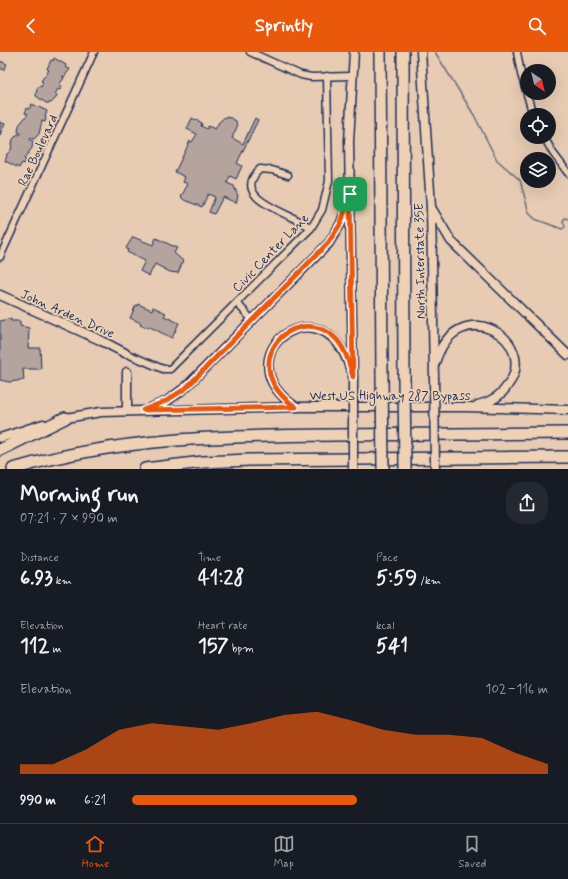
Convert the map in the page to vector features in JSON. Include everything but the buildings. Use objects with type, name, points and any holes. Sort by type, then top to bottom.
[{"type":"highway","points":[[380,52],[383,469]]},
{"type":"highway","points":[[403,52],[405,469]]},
{"type":"highway","points":[[0,450],[66,418]]},
{"type":"highway","points":[[13,469],[94,449],[183,438],[242,436],[568,433]]},
{"type":"highway","points":[[145,469],[203,462],[241,460],[568,457]]},
{"type":"main road","points":[[353,469],[349,141],[351,76],[354,52]]},
{"type":"main road","name":"North Interstate 35E","points":[[421,52],[431,207],[435,469]]},
{"type":"main road","points":[[143,410],[166,401],[186,388],[328,243],[341,223],[350,194]]},
{"type":"main road","points":[[431,207],[451,241],[568,355]]},
{"type":"main road","name":"John Arden Drive","points":[[0,295],[100,340],[125,353]]},
{"type":"main road","points":[[434,373],[442,345],[448,337],[464,328],[484,327],[496,331],[503,337],[511,347],[516,360],[515,371],[512,379],[498,396],[490,401],[466,407]]},
{"type":"main road","points":[[296,407],[285,400],[275,388],[268,367],[272,347],[292,330],[314,328],[324,330],[334,336],[346,354],[353,377]]},
{"type":"main road","points":[[127,372],[127,411]]},
{"type":"main road","name":"West US Highway 287 Bypass","points":[[0,438],[66,418],[85,414],[143,410],[296,407],[466,407],[568,410]]},
{"type":"street","name":"Rae Boulevard","points":[[0,257],[94,52]]},
{"type":"street","points":[[250,52],[301,75],[311,77],[351,76]]},
{"type":"street","points":[[518,52],[521,74],[531,108]]},
{"type":"street","name":"Civic Center Lane","points":[[125,353],[163,369],[170,369],[311,228],[322,210],[329,181],[327,76]]},
{"type":"street","points":[[548,144],[568,173]]},
{"type":"street","points":[[288,175],[272,170],[260,169],[252,177],[250,186],[254,194],[263,203],[304,222],[311,228]]},
{"type":"street","points":[[236,303],[253,321]]},
{"type":"waterway","points":[[435,52],[474,115],[497,160],[520,180],[529,213],[535,219],[562,229],[565,227],[563,221],[565,218],[568,219]]},
{"type":"route","points":[[350,194],[353,377],[346,354],[334,336],[320,329],[309,327],[298,328],[286,334],[272,347],[268,367],[270,378],[275,388],[285,400],[296,407],[143,410],[155,407],[186,388],[328,243],[341,223],[350,194]]}]
